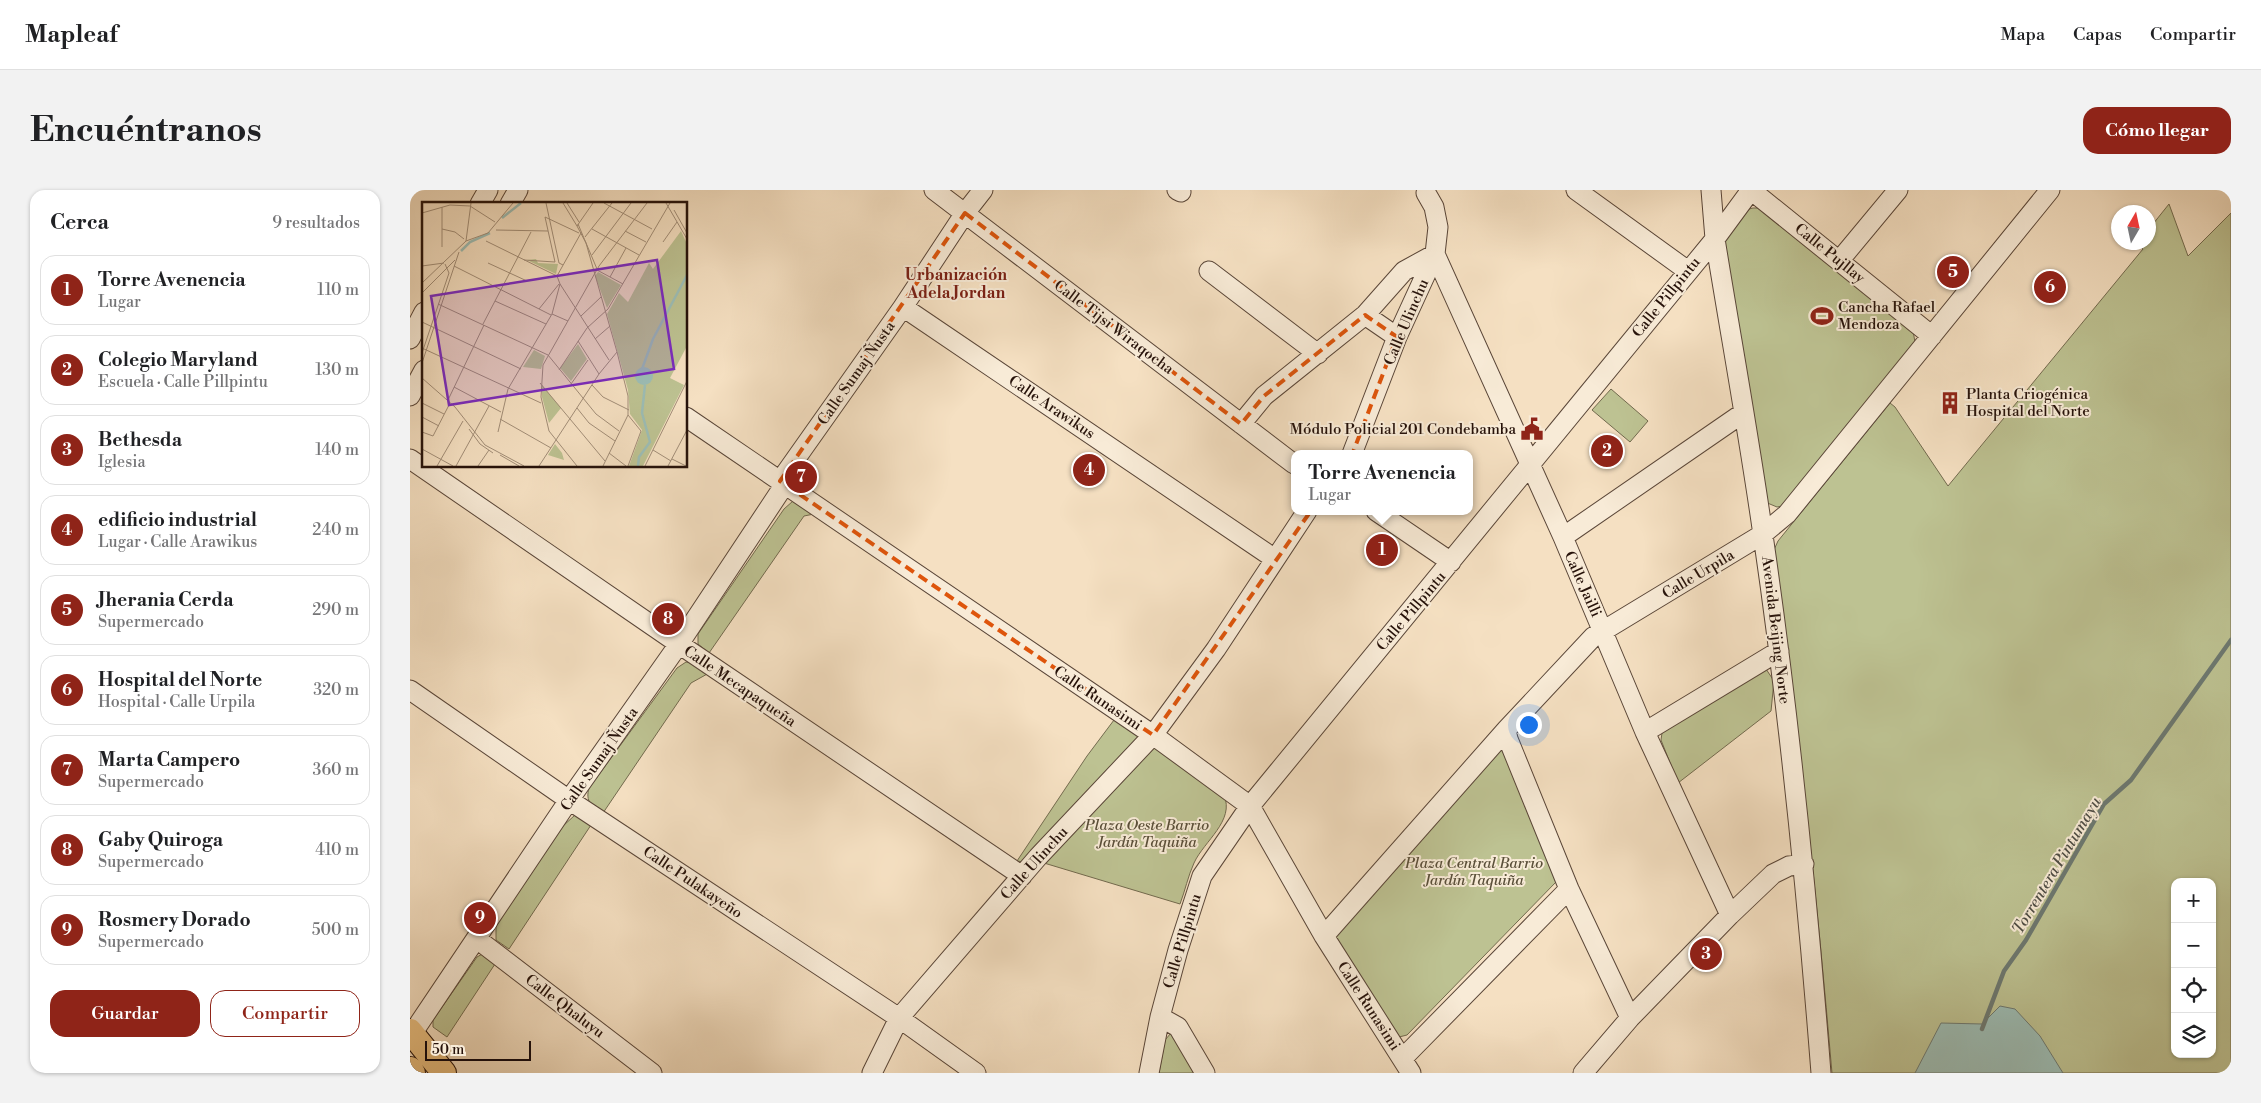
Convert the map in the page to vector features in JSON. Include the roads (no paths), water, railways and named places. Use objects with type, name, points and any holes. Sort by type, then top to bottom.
[{"type":"main road","points":[[411,1033],[444,1073]]},
{"type":"street","points":[[481,202],[488,190]]},
{"type":"street","points":[[511,202],[518,190]]},
{"type":"street","name":"Calle Tijsi Wiraqocha","points":[[934,190],[1291,462]]},
{"type":"street","name":"Calle Sumaj Ñusta","points":[[411,1033],[477,939],[569,800],[679,644],[782,482],[903,307],[965,213],[983,190]]},
{"type":"street","points":[[1576,190],[1688,271]]},
{"type":"street","name":"Avenida Beijing Norte","points":[[1711,190],[1715,239],[1763,534],[1779,652],[1804,864],[1821,1073]]},
{"type":"street","name":"Calle Pillpintu","points":[[1148,1073],[1160,1017],[1178,950],[1202,876],[1250,806],[1715,239],[1751,190]]},
{"type":"street","name":"Calle Pujllay","points":[[1751,190],[1932,336]]},
{"type":"street","points":[[1839,261],[1898,190]]},
{"type":"street","name":"Calle Urpila","points":[[1324,936],[1506,730],[1593,637],[1763,534],[1787,514],[2050,190]]},
{"type":"street","name":"Calle Ulinchu","points":[[1354,450],[1397,337],[1436,254],[1438,227],[1434,207],[1424,191]]},
{"type":"street","points":[[1241,424],[1264,396],[1365,314],[1404,271],[1436,254]]},
{"type":"street","name":"Calle Jailli","points":[[1436,254],[1563,537],[1645,732],[1730,915]]},
{"type":"street","points":[[1209,271],[1318,354]]},
{"type":"street","name":"Calle Arawikus","points":[[903,307],[1275,559]]},
{"type":"street","points":[[1365,314],[1397,337]]},
{"type":"street","points":[[410,339],[422,316]]},
{"type":"street","points":[[410,396],[422,374]]},
{"type":"street","points":[[1563,537],[1743,413]]},
{"type":"street","name":"Calle Runasimi","points":[[688,418],[1153,735],[1250,806],[1324,936],[1407,1066]]},
{"type":"street","name":"Calle Mecapaqueña","points":[[410,459],[422,467]]},
{"type":"street","name":"Calle Mecapaqueña","points":[[423,468],[1022,876]]},
{"type":"street","name":"Calle Ulinchu","points":[[872,1073],[898,1018],[1022,876],[1153,735],[1216,649],[1304,515]]},
{"type":"street","points":[[1382,515],[1451,562]]},
{"type":"street","points":[[1645,732],[1779,652]]},
{"type":"street","name":"Calle Pulakayeño","points":[[410,690],[569,800],[898,1018],[976,1073]]},
{"type":"street","points":[[1506,730],[1508,740],[1569,888],[1630,1018]]},
{"type":"street","points":[[1583,1073],[1630,1018],[1730,915],[1773,874],[1788,866],[1804,864]]},
{"type":"street","points":[[1407,1066],[1569,888]]},
{"type":"street","name":"Calle Qhaluyu","points":[[477,939],[652,1073]]},
{"type":"street","points":[[1160,1017],[1178,1027],[1205,1073]]},
{"type":"water","points":[[2000,1006],[2015,1009],[2040,1036],[2063,1073],[1915,1073],[1941,1023],[1982,1024]]},
{"type":"waterway","name":"Torrentera Pintumayu","points":[[1982,1029],[2004,971],[2026,940],[2104,804],[2131,780],[2231,640]]},
{"type":"place","name":"Jherania Cerda","points":[[1953,272]]},
{"type":"place","name":"Hospital del Norte","points":[[2050,287]]},
{"type":"place","name":"Cancha Rafael Mendoza","points":[[1822,316]]},
{"type":"place","name":"Planta Criogénica Hospital del Norte","points":[[1950,403]]},
{"type":"place","name":"Módulo Policial 201 Condebamba","points":[[1532,429]]},
{"type":"place","name":"Colegio Maryland","points":[[1607,451]]},
{"type":"place","name":"edificio industrial","points":[[1089,470]]},
{"type":"place","name":"Marta Campero","points":[[801,477]]},
{"type":"place","name":"Torre Avenencia","points":[[1382,550]]},
{"type":"place","name":"Gaby Quiroga","points":[[668,619]]},
{"type":"place","name":"Rosmery Dorado","points":[[480,918]]},
{"type":"place","name":"Bethesda","points":[[1706,954]]},
{"type":"district","name":"Urbanización Adela Jordan","points":[[956,283]]},
{"type":"park label","name":"Plaza Oeste Barrio Jardín Taquiña","points":[[1147,834]]},
{"type":"park label","name":"Plaza Central Barrio Jardín Taquiña","points":[[1474,872]]}]
